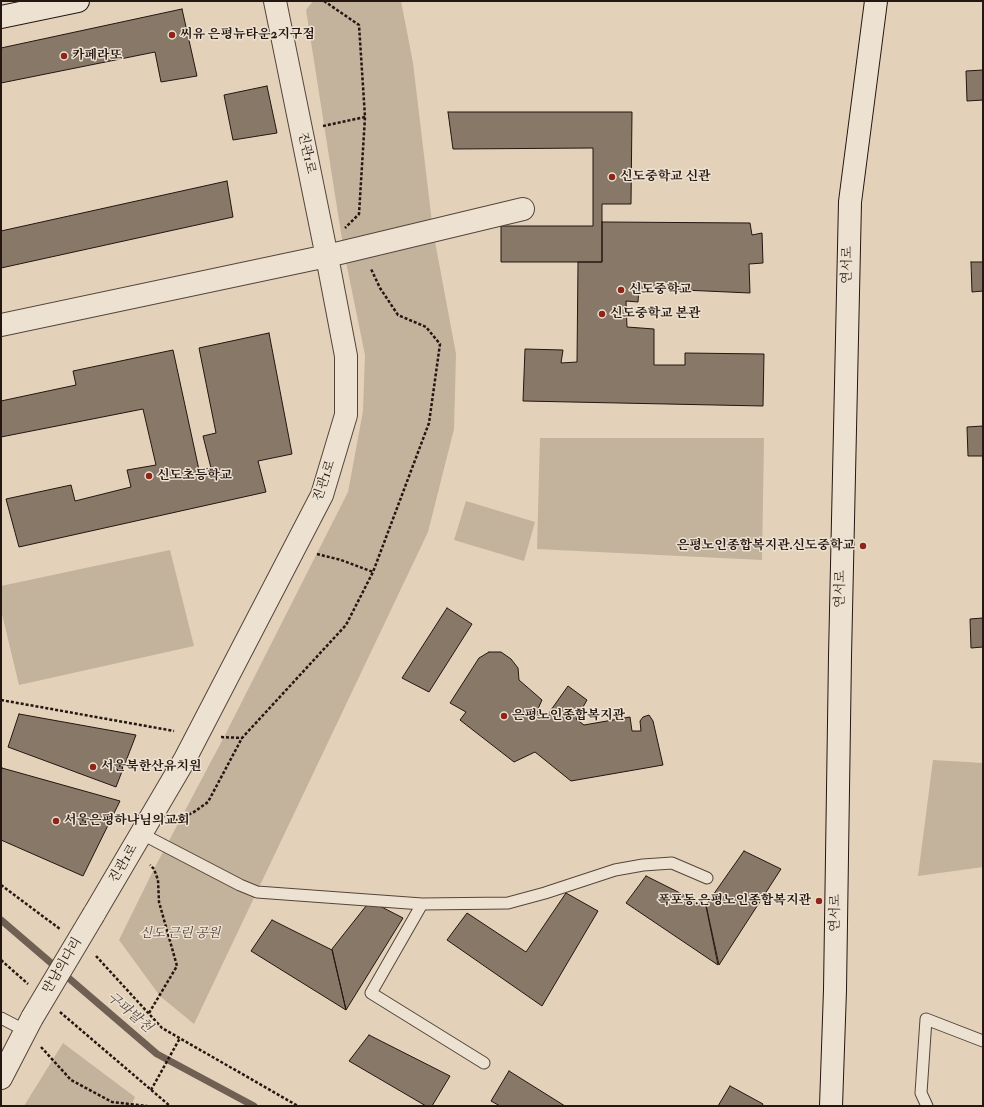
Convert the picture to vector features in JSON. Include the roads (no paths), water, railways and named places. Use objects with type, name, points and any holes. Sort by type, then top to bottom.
[{"type":"street","points":[[1,17],[78,1]]},
{"type":"street","name":"진관1로","points":[[94,914],[185,760],[322,495],[346,415],[346,356],[275,1]]},
{"type":"street","name":"연서로","points":[[831,1106],[835,982],[840,656],[850,202],[876,1]]},
{"type":"street","points":[[1,325],[327,256],[523,209]]},
{"type":"street","name":"만남의다리","points":[[32,1030],[94,914]]},
{"type":"street","points":[[1,1078],[32,1030]]},
{"type":"lane","points":[[142,834],[240,885],[257,892],[422,904],[508,903],[545,893],[616,870],[643,865],[672,863],[707,878]]},
{"type":"lane","points":[[422,904],[371,993],[484,1063]]},
{"type":"lane","points":[[1,1018],[32,1030]]},
{"type":"lane","points":[[927,1106],[921,1093],[926,1019],[983,1041]]},
{"type":"waterway","name":"구파발천","points":[[1,920],[157,1054],[254,1106]]},
{"type":"place","name":"씨유 은평뉴타운2지구점","points":[[172,35]]},
{"type":"place","name":"카페라또","points":[[64,56]]},
{"type":"place","name":"신도중학교 신관","points":[[612,177]]},
{"type":"place","name":"신도중학교","points":[[621,290]]},
{"type":"place","name":"신도중학교 본관","points":[[602,314]]},
{"type":"place","name":"신도초등학교","points":[[149,476]]},
{"type":"place","name":"은평노인종합복지관.신도중학교","points":[[863,546]]},
{"type":"place","name":"은평노인종합복지관","points":[[504,716]]},
{"type":"place","name":"서울북한산유치원","points":[[93,767]]},
{"type":"place","name":"서울은평하나님의교회","points":[[56,821]]},
{"type":"place","name":"폭포동.은평노인종합복지관","points":[[819,901]]},
{"type":"park label","name":"신도 근린 공원","points":[[180,934]]}]
